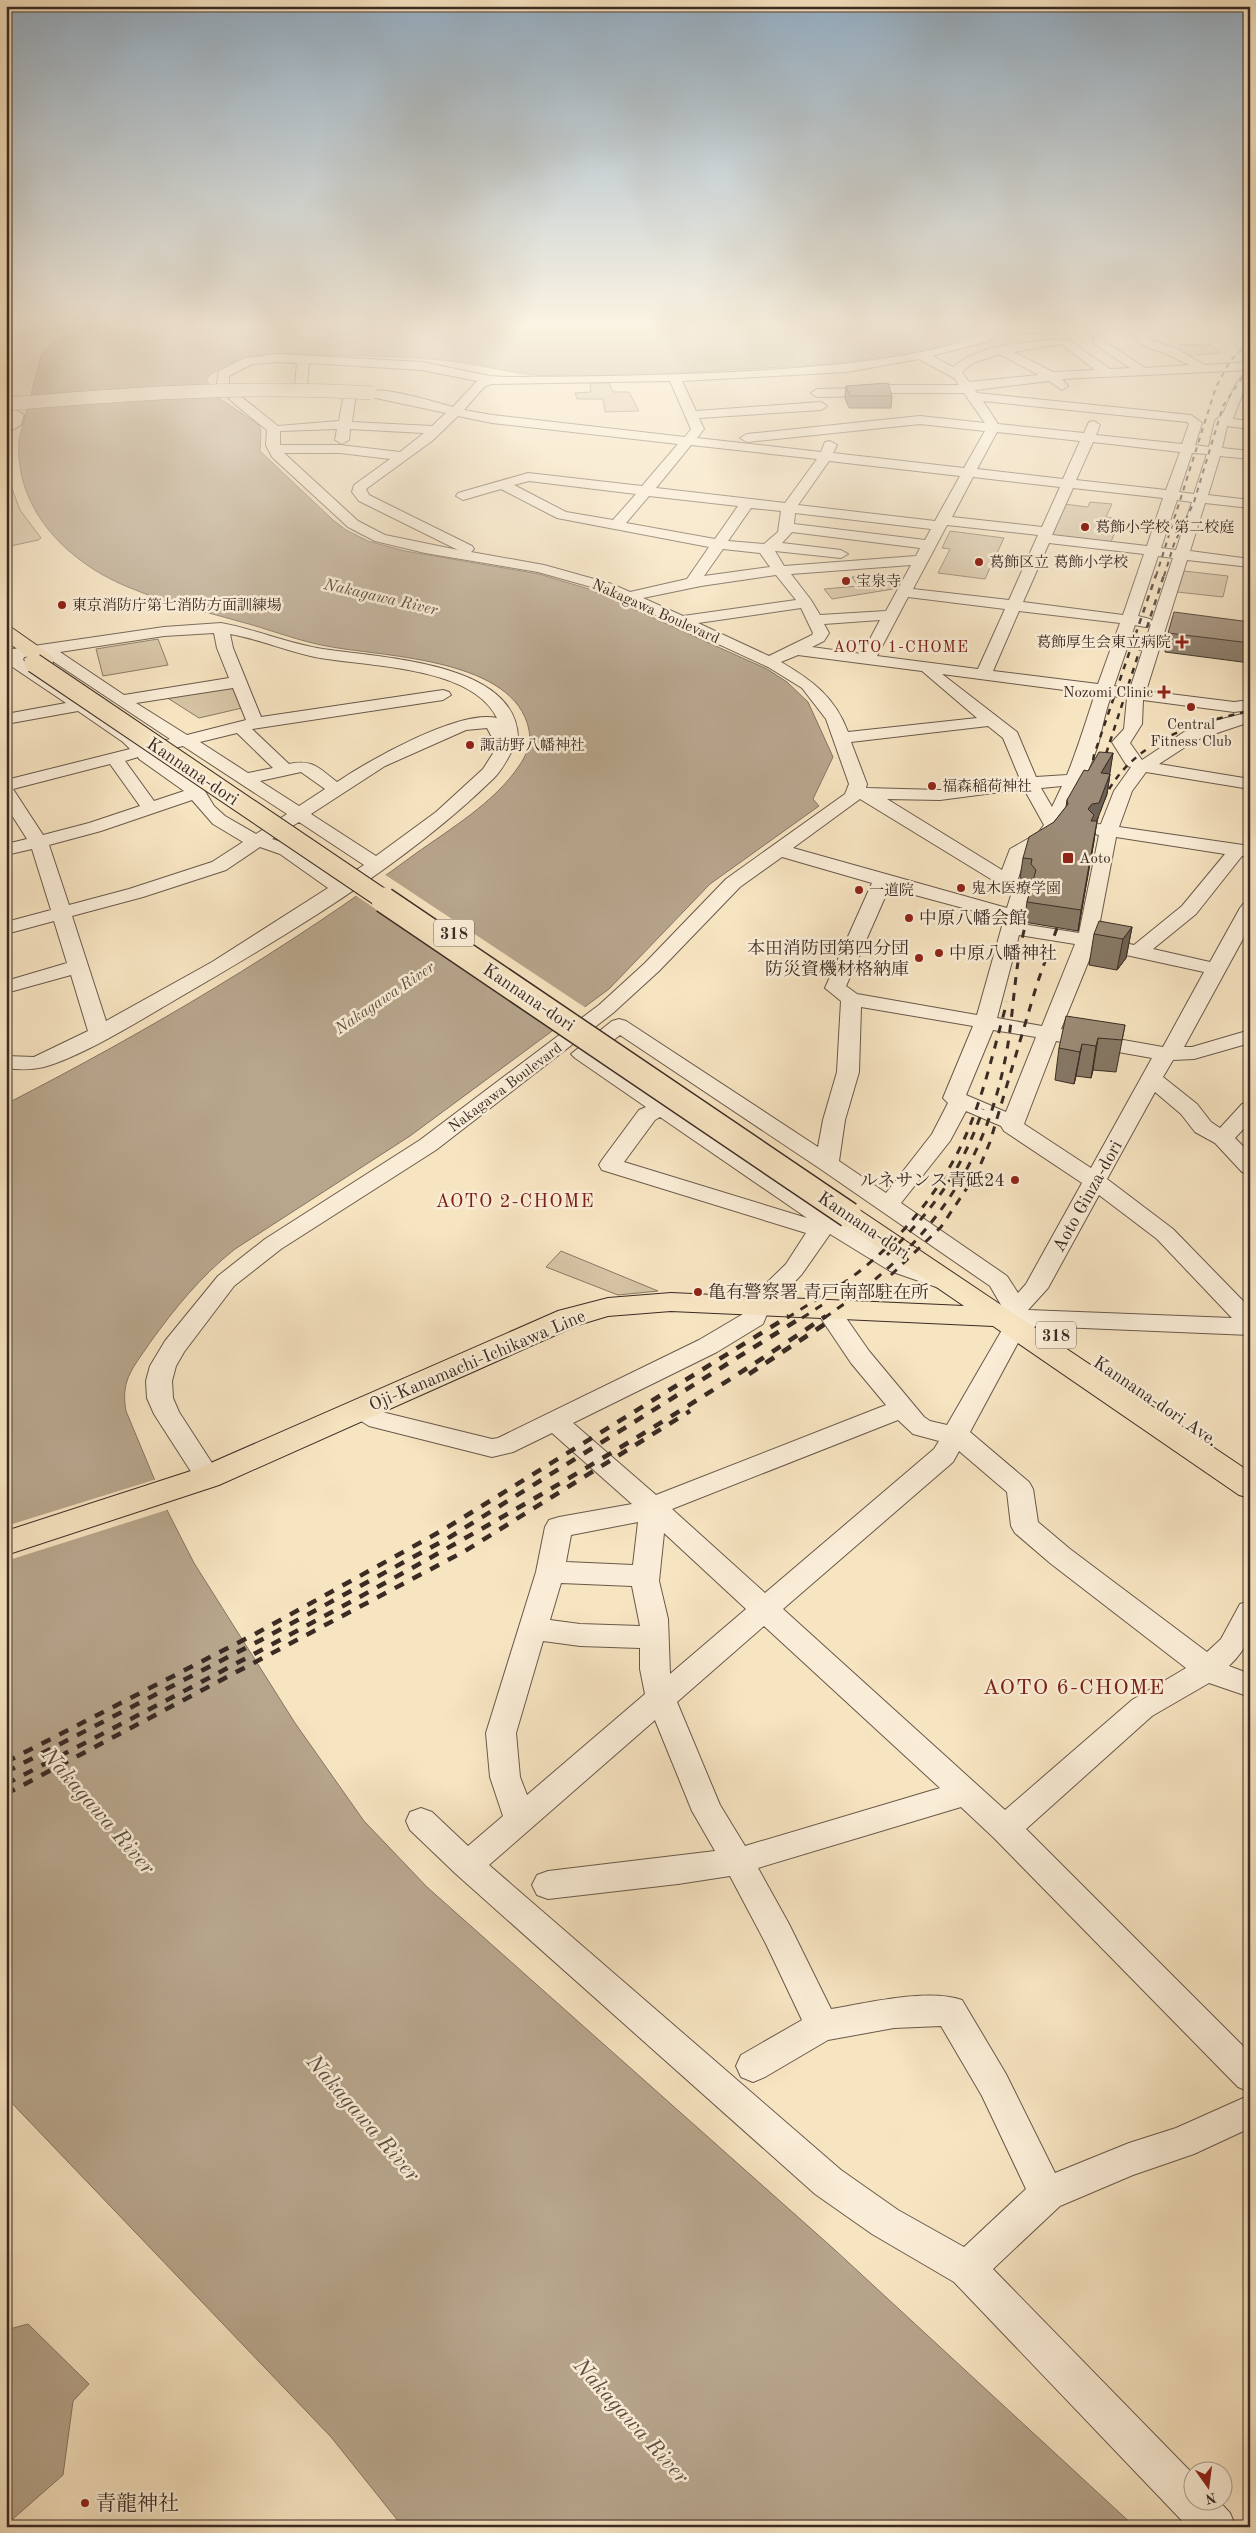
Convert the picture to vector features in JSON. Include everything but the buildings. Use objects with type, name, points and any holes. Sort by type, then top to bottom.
[{"type":"main road","name":"Kannana-dori","points":[[6,632],[24,655],[850,1216],[949,1283],[1016,1317]]},
{"type":"main road","name":"Kannana-dori Ave.","points":[[850,1216],[1016,1317],[1250,1464]]},
{"type":"main road","name":"Oji-Kanamachi-Ichikawa Line","points":[[6,1543],[195,1482],[362,1410],[532,1333],[587,1312],[635,1303],[671,1302],[1016,1317]]},
{"type":"main road","name":"Kannana-dori Ave.","points":[[1016,1317],[1250,1487]]},
{"type":"street","points":[[274,440],[274,449],[340,449],[404,456]]},
{"type":"street","points":[[340,449],[341,440]]},
{"type":"street","points":[[423,440],[359,488],[361,495],[486,558]]},
{"type":"street","points":[[680,440],[1250,504]]},
{"type":"street","points":[[718,445],[738,440]]},
{"type":"street","points":[[769,661],[796,650],[818,638],[821,633],[806,603],[768,554],[769,548],[785,533],[789,508],[825,456],[832,440]]},
{"type":"street","points":[[867,659],[986,440]]},
{"type":"street","points":[[983,675],[1088,440]]},
{"type":"street","points":[[1111,440],[1250,455]]},
{"type":"street","points":[[1095,738],[1092,727],[1152,551],[1173,496],[1190,440]]},
{"type":"street","points":[[1167,624],[1182,555],[1217,440]]},
{"type":"street","points":[[616,525],[687,441]]},
{"type":"street","name":"Nakagawa Boulevard","points":[[195,1482],[160,1398],[159,1382],[163,1366],[174,1347],[226,1281],[273,1244],[428,1145],[621,998],[724,891],[856,792],[856,778],[834,718],[808,685],[769,661],[629,597],[576,577],[486,558],[397,543],[366,532],[340,513],[274,449]]},
{"type":"street","points":[[463,496],[528,478],[863,517],[941,523],[1045,535],[1250,563]]},
{"type":"street","points":[[503,485],[562,515],[718,544],[769,548],[837,560]]},
{"type":"street","points":[[693,581],[747,503]]},
{"type":"street","points":[[837,560],[863,517]]},
{"type":"street","points":[[786,528],[930,545]]},
{"type":"street","points":[[629,597],[693,581],[837,560],[921,560]]},
{"type":"street","points":[[904,592],[1167,624]]},
{"type":"street","points":[[681,621],[806,603]]},
{"type":"street","points":[[814,620],[891,615]]},
{"type":"street","points":[[1008,882],[1017,853],[1044,837],[1050,830],[1074,780],[1087,742],[1095,738],[1120,741],[1130,736],[1135,721],[1134,701],[1157,626],[1167,624]]},
{"type":"street","points":[[221,628],[224,648],[238,682],[248,724],[284,769]]},
{"type":"street","points":[[6,1062],[38,1063],[99,1033],[224,963],[341,888],[428,827],[470,793],[498,764],[510,740],[506,721],[499,707],[488,694],[471,684],[400,666],[307,650],[243,631],[221,628],[181,630],[24,655],[14,661],[129,738],[141,751],[197,792],[208,810],[219,820],[258,842],[288,850],[341,888]]},
{"type":"street","points":[[796,650],[1105,691],[1234,706],[1250,705]]},
{"type":"street","points":[[24,655],[52,654],[120,700],[375,864]]},
{"type":"street","points":[[928,668],[930,672],[1012,738],[1030,782],[1053,822]]},
{"type":"street","points":[[120,700],[238,682]]},
{"type":"street","points":[[6,785],[248,724],[443,694]]},
{"type":"street","points":[[6,719],[80,706]]},
{"type":"street","points":[[1009,1121],[1072,982],[1087,941],[1100,887],[1104,846],[1102,830],[1121,795],[1137,771],[1170,747],[1193,735],[1219,725],[1250,717]]},
{"type":"street","points":[[842,738],[992,721]]},
{"type":"street","points":[[6,928],[136,894],[218,866],[258,842],[379,762],[463,725],[492,722],[501,739],[510,740]]},
{"type":"street","points":[[1120,741],[1133,762],[1144,766],[1250,784]]},
{"type":"street","points":[[114,758],[150,807]]},
{"type":"street","points":[[244,778],[304,766],[336,790]]},
{"type":"street","points":[[856,792],[940,795],[1030,782],[1074,780]]},
{"type":"street","points":[[6,791],[38,842],[99,1033]]},
{"type":"street","points":[[6,850],[95,827],[197,792]]},
{"type":"street","points":[[856,792],[870,796],[1022,890],[984,1023],[954,1098],[963,1100],[1009,1121],[1014,1128],[1095,1181],[1165,1234],[1227,1297],[1250,1325]]},
{"type":"street","points":[[1102,830],[1244,851]]},
{"type":"street","points":[[779,850],[883,880],[1012,922],[1087,941],[1216,969]]},
{"type":"street","points":[[1137,952],[1189,910],[1244,851]]},
{"type":"street","points":[[883,880],[835,988],[851,999],[1047,1034],[1169,1053],[1194,1053],[1250,1036]]},
{"type":"street","name":"Aoto Ginza-dori","points":[[467,1865],[519,1818],[944,1455],[1008,1338],[1016,1317],[1036,1288],[1162,1058],[1169,1053],[1216,969],[1243,935],[1250,908]]},
{"type":"street","points":[[6,987],[78,967]]},
{"type":"street","points":[[850,1216],[827,1163],[834,1120],[848,1072],[851,999]]},
{"type":"street","points":[[827,1163],[619,1025],[582,1054],[660,1109],[850,1216]]},
{"type":"street","points":[[1228,1044],[1250,1051]]},
{"type":"street","points":[[1151,1078],[1189,1109],[1203,1127],[1223,1138],[1250,1167]]},
{"type":"street","points":[[362,1410],[378,1420],[492,1448],[504,1446],[708,1346],[754,1318],[758,1306],[794,1268],[850,1216],[942,1136],[963,1100]]},
{"type":"street","points":[[660,1109],[647,1115],[610,1165],[850,1216]]},
{"type":"street","points":[[1223,1138],[1250,1109]]},
{"type":"street","points":[[826,1308],[901,1409],[922,1428],[956,1436],[999,1469],[1020,1490],[1025,1526],[1060,1556],[1208,1669],[1232,1681],[1250,1686]]},
{"type":"street","points":[[1016,1317],[1250,1325]]},
{"type":"street","points":[[519,1818],[506,1776],[500,1733],[550,1572],[559,1527],[639,1512],[901,1409]]},
{"type":"street","points":[[555,1421],[653,1506],[763,1609],[1005,1829],[1250,2076]]},
{"type":"street","points":[[653,1506],[646,1576],[654,1619],[654,1669],[661,1698],[707,1811],[738,1860],[778,1934],[822,2026]]},
{"type":"street","points":[[550,1572],[646,1576]]},
{"type":"street","points":[[1005,1829],[1142,1708],[1208,1669],[1232,1647],[1250,1612]]},
{"type":"street","points":[[532,1628],[580,1635],[654,1638]]},
{"type":"street","points":[[548,1885],[678,1871],[738,1860],[966,1793]]},
{"type":"street","points":[[421,1821],[467,1865],[828,2182],[886,2222],[967,2269],[1216,2527]]},
{"type":"street","points":[[753,2066],[822,2026],[894,2013],[950,2011],[994,2085],[1047,2194]]},
{"type":"street","points":[[967,2269],[1047,2194],[1129,2160],[1182,2142],[1250,2112]]},
{"type":"shaded area","points":[[6,486],[11,486],[20,510],[41,538],[38,540],[6,547]]},
{"type":"shaded area","name":"葛飾小学校 第二校庭","points":[[1090,502],[1112,504],[1106,517],[1120,519],[1111,542],[1051,535],[1064,504],[1088,507]]},
{"type":"shaded area","points":[[950,531],[1004,538],[985,579],[938,573],[950,549],[942,548]]},
{"type":"shaded area","points":[[1184,571],[1228,576],[1223,597],[1177,592]]},
{"type":"shaded area","points":[[881,574],[893,589],[832,599],[824,589],[858,586],[852,577]]},
{"type":"shaded area","points":[[158,639],[168,665],[103,676],[96,649]]},
{"type":"shaded area","points":[[232,686],[242,708],[199,718],[166,697]]},
{"type":"shaded area","points":[[561,1251],[658,1291],[618,1295],[546,1267]]},
{"type":"water","name":"Nakagawa River","points":[[19,440],[261,440],[260,451],[333,520],[346,530],[368,541],[405,551],[539,574],[589,589],[767,669],[787,682],[808,702],[833,757],[813,799],[819,806],[710,884],[609,989],[410,1136],[235,1249],[222,1260],[178,1306],[131,1371],[125,1392],[126,1411],[168,1512],[194,1563],[295,1723],[364,1821],[427,1887],[835,2250],[1135,2527],[403,2527],[331,2437],[6,2097],[6,1104],[112,1048],[216,987],[267,956],[366,889],[484,804],[509,779],[522,762],[530,740],[529,730],[519,706],[500,688],[475,675],[415,659],[308,642],[171,603],[110,579],[88,566],[50,532],[36,512],[26,490],[20,466]]},
{"type":"water","points":[[28,2324],[89,2384],[73,2401],[63,2475],[6,2525],[6,2330]]},
{"type":"pier","points":[[384,874],[586,1008],[556,1031],[355,895]]},
{"type":"pier","points":[[157,1479],[170,1509],[6,1561],[6,1526]]},
{"type":"railway","points":[[1156,576],[1199,440]]},
{"type":"railway","points":[[1164,576],[1174,544],[1194,502],[1213,440]]},
{"type":"railway","points":[[1091,772],[1094,755],[1156,575]]},
{"type":"railway","points":[[1099,763],[1106,754],[1164,575]]},
{"type":"railway","points":[[1092,834],[1108,791],[1120,773],[1135,758],[1152,746],[1189,728],[1250,711]]},
{"type":"railway","points":[[824,1318],[861,1291],[922,1234],[947,1202],[968,1167],[985,1130],[998,1089],[1008,1044],[1021,943],[1030,910]]},
{"type":"railway","points":[[891,1275],[941,1227],[977,1173],[990,1142],[1037,984],[1062,914]]},
{"type":"railway","points":[[787,1318],[845,1282],[879,1255],[910,1223],[937,1187],[959,1150],[974,1114],[1007,1002]]},
{"type":"railway","points":[[887,1255],[919,1222],[944,1188],[965,1152],[983,1109]]},
{"type":"railway","points":[[802,1318],[822,1305]]},
{"type":"railway","points":[[6,1762],[255,1634],[443,1530],[789,1316]]},
{"type":"railway","points":[[6,1772],[261,1640],[450,1537],[804,1316]]},
{"type":"railway","points":[[6,1784],[320,1619],[525,1504],[727,1381],[826,1316]]},
{"type":"railway","points":[[749,1374],[831,1320]]},
{"type":"railway","points":[[6,1794],[465,1551],[690,1411]]},
{"type":"place","name":"葛飾小学校 第二校庭","points":[[1085,527]]},
{"type":"place","name":"葛飾区立 葛飾小学校","points":[[979,562]]},
{"type":"place","name":"宝泉寺","points":[[846,581]]},
{"type":"place","name":"東京消防庁第七消防方面訓練場","points":[[62,605]]},
{"type":"place","name":"葛飾厚生会東立病院","points":[[1182,642]]},
{"type":"place","name":"Nozomi Clinic","points":[[1164,692]]},
{"type":"place","name":"Central Fitness Club","points":[[1191,707]]},
{"type":"place","name":"諏訪野八幡神社","points":[[470,745]]},
{"type":"place","name":"福森稲荷神社","points":[[932,786]]},
{"type":"place","name":"Aoto","points":[[1068,858]]},
{"type":"place","name":"鬼木医療学園","points":[[961,888]]},
{"type":"place","name":"一道院","points":[[859,890]]},
{"type":"place","name":"中原八幡会館","points":[[909,918]]},
{"type":"place","name":"中原八幡神社","points":[[939,953]]},
{"type":"place","name":"本田消防団第四分団 防災資機材格納庫","points":[[919,958]]},
{"type":"place","name":"ルネサンス青砥24","points":[[1015,1180]]},
{"type":"place","name":"亀有警察署 青戸南部駐在所","points":[[698,1292]]},
{"type":"place","name":"青龍神社","points":[[85,2503]]},
{"type":"district","name":"AOTO 1-CHOME","points":[[901,646]]},
{"type":"district","name":"AOTO 2-CHOME","points":[[515,1200]]},
{"type":"district","name":"AOTO 6-CHOME","points":[[1074,1686]]}]
